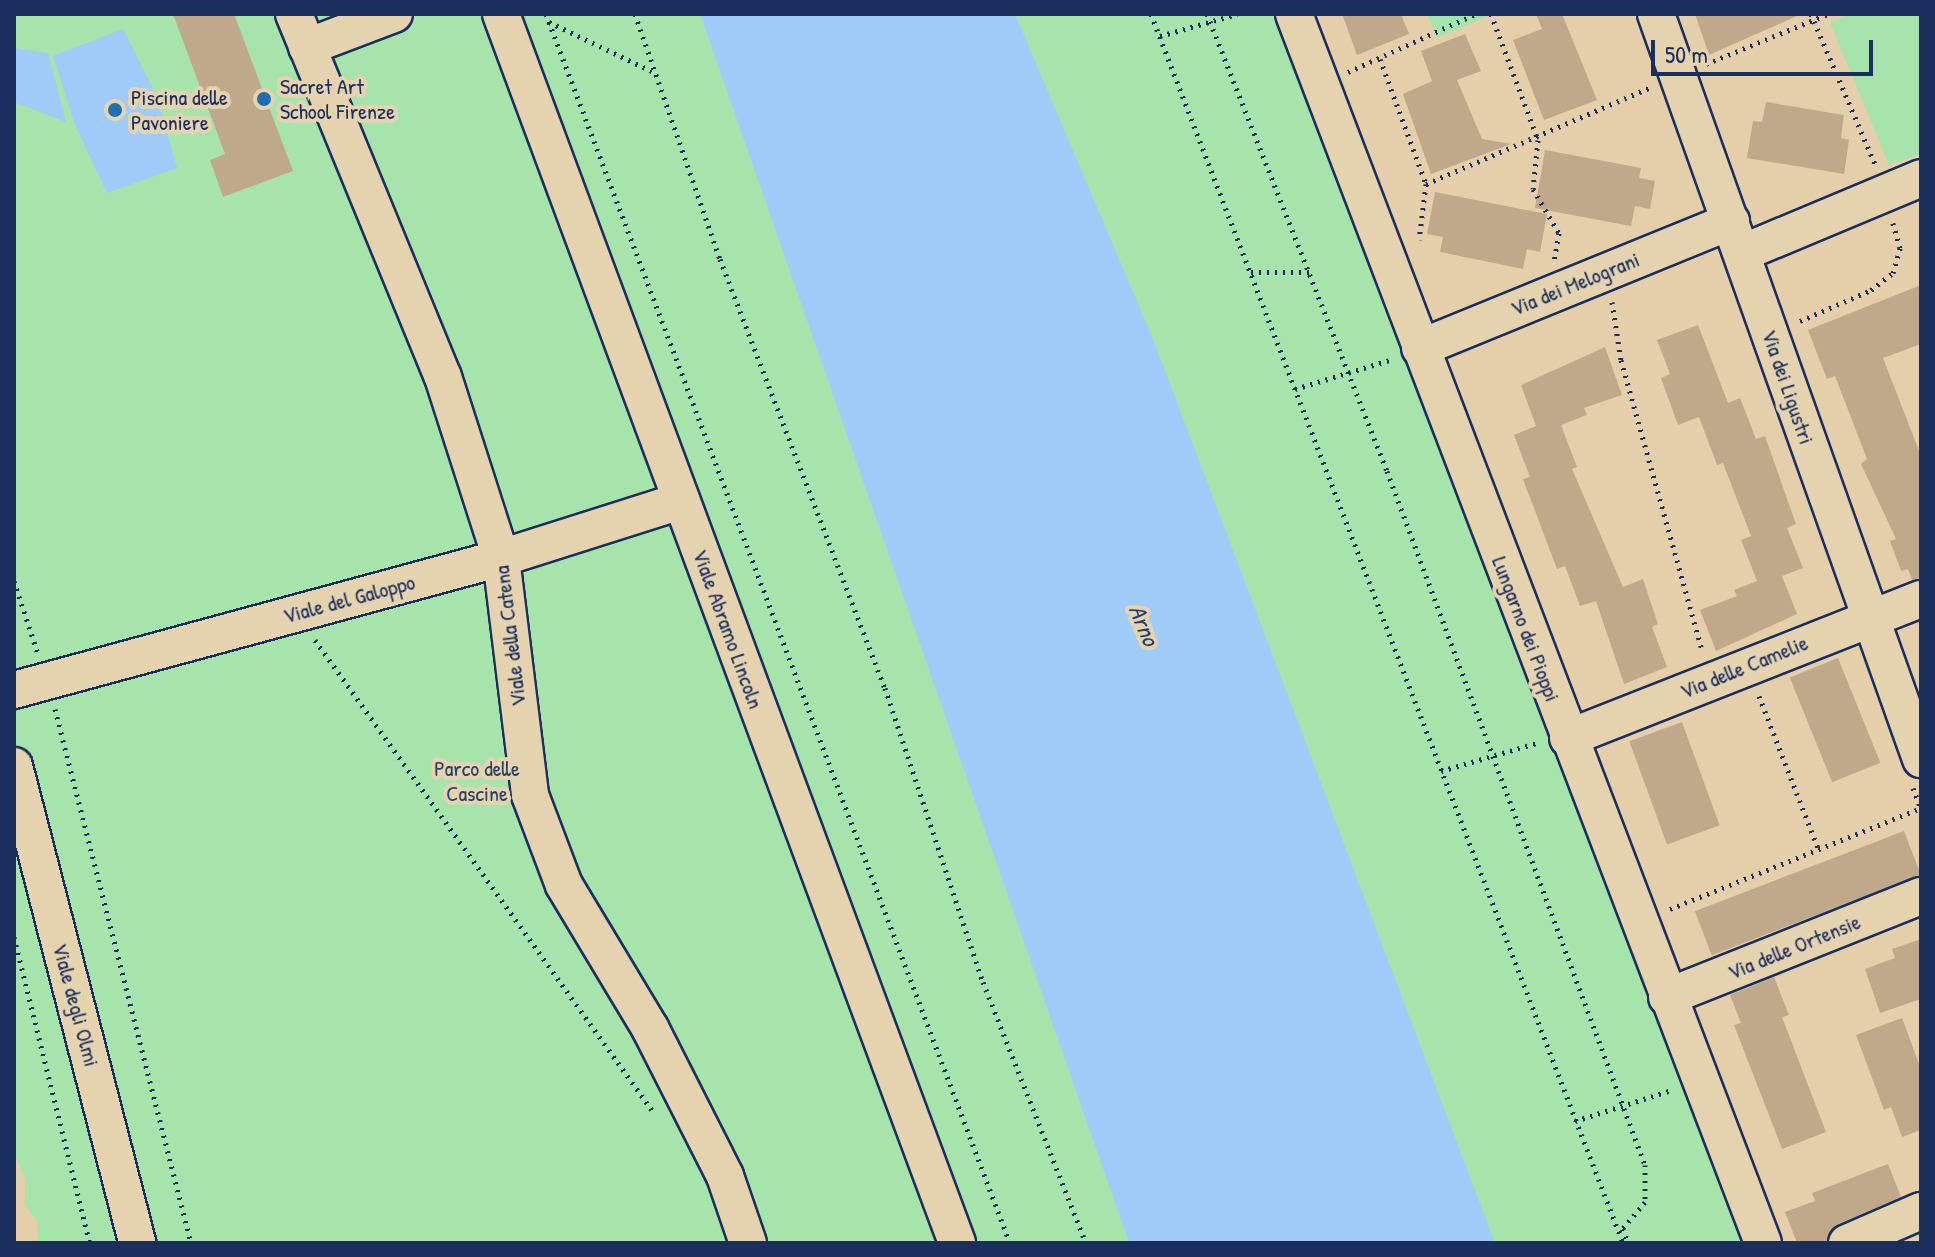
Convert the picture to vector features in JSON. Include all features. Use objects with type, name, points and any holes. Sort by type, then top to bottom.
[{"type":"street","name":"Viale della Catena","points":[[294,14],[443,377],[501,558],[530,795],[564,885],[650,1028],[725,1176],[748,1243]]},
{"type":"street","points":[[307,47],[394,14]]},
{"type":"street","name":"Viale Abramo Lincoln","points":[[501,14],[957,1243]]},
{"type":"street","name":"Lungarno dei Pioppi","points":[[1294,14],[1420,348],[1557,739],[1639,922],[1763,1243]]},
{"type":"street","name":"Via dei Ligustri","points":[[1656,14],[1921,759]]},
{"type":"street","name":"Via dei Melograni","points":[[1420,348],[1547,295],[1617,288],[1736,237],[1921,178]]},
{"type":"street","name":"Viale del Galoppo","points":[[31,685],[501,558],[681,501]]},
{"type":"street","name":"Via delle Camelie","points":[[1557,739],[1921,599]]},
{"type":"street","name":"Viale degli Olmi","points":[[14,766],[137,1243]]},
{"type":"street","name":"Via delle Ortensie","points":[[1667,997],[1921,896]]},
{"type":"street","points":[[1847,1243],[1921,1211]]},
{"type":"path","points":[[546,14],[1010,1243]]},
{"type":"path","points":[[635,14],[720,259],[885,688],[983,982],[1086,1243]]},
{"type":"path","points":[[1151,14],[1623,1243]]},
{"type":"path","points":[[1207,14],[1350,375],[1645,1165],[1645,1202],[1622,1229],[1629,1243]]},
{"type":"path","points":[[1160,36],[1211,24],[1237,14]]},
{"type":"path","points":[[1320,83],[1380,59],[1475,14]]},
{"type":"path","points":[[1491,14],[1538,140],[1533,189],[1559,233],[1547,295]]},
{"type":"path","points":[[1426,184],[1538,140],[1678,75],[1813,17],[1828,14]]},
{"type":"path","points":[[1777,356],[1794,325],[1871,290],[1893,273],[1900,248],[1884,191],[1813,17]]},
{"type":"path","points":[[549,22],[655,73]]},
{"type":"path","points":[[1380,59],[1426,184],[1417,234],[1421,249]]},
{"type":"path","points":[[1250,272],[1310,272]]},
{"type":"path","points":[[1617,288],[1621,360],[1711,681]]},
{"type":"path","points":[[1295,389],[1350,375],[1420,348]]},
{"type":"path","points":[[14,581],[31,685],[191,1243]]},
{"type":"path","points":[[296,613],[664,1127]]},
{"type":"path","points":[[1747,666],[1818,848]]},
{"type":"path","points":[[1441,771],[1494,759],[1557,739]]},
{"type":"path","points":[[1639,922],[1921,808]]},
{"type":"path","points":[[14,937],[90,1243]]},
{"type":"path","points":[[1574,1121],[1624,1109],[1699,1080]]},
{"type":"green space","name":"Parco delle Cascine","points":[[14,14],[700,14],[1129,1243],[38,1243],[37,1221],[25,1205],[25,1178],[14,1153]]},
{"type":"green space","points":[[1015,14],[1278,14],[1742,1243],[1495,1243],[1153,340]]},
{"type":"green space","points":[[1427,14],[1492,14],[1437,38]]},
{"type":"green space","points":[[1848,14],[1921,14],[1921,154],[1889,165],[1830,23]]},
{"type":"water","name":"Arno","points":[[700,14],[1015,14],[1153,339],[1495,1243],[1129,1243]]},
{"type":"water","name":"Piscina delle Pavoniere","points":[[123,29],[156,95],[177,168],[107,193],[75,125],[53,56]]},
{"type":"water","name":"Piscina delle Pavoniere","points":[[14,48],[48,53],[66,122],[14,102]]},
{"type":"building","points":[[173,14],[234,14],[293,171],[223,197],[210,160],[225,154]]},
{"type":"building","points":[[1342,14],[1401,14],[1409,34],[1357,55]]},
{"type":"building","points":[[1536,14],[1562,14],[1597,100],[1544,120],[1513,40],[1542,29]]},
{"type":"building","points":[[1695,14],[1797,14],[1797,16],[1709,55]]},
{"type":"building","points":[[1465,34],[1481,71],[1457,80],[1482,139],[1511,144],[1431,174],[1403,94],[1432,81],[1421,51]]},
{"type":"building","points":[[1766,102],[1844,115],[1841,138],[1849,140],[1844,174],[1747,158],[1753,121],[1762,122]]},
{"type":"building","points":[[1545,150],[1641,168],[1639,178],[1655,181],[1650,209],[1635,206],[1631,226],[1535,208]]},
{"type":"building","points":[[1435,192],[1547,214],[1540,252],[1527,249],[1523,269],[1440,252],[1443,237],[1427,234]]},
{"type":"building","points":[[1921,285],[1921,344],[1883,358],[1921,456],[1921,578],[1912,580],[1908,569],[1901,571],[1890,541],[1896,539],[1861,464],[1867,459],[1835,376],[1827,379],[1808,330]]},
{"type":"building","points":[[1698,325],[1728,403],[1740,398],[1756,439],[1765,436],[1796,524],[1787,528],[1803,568],[1782,576],[1797,614],[1716,651],[1700,610],[1737,596],[1734,590],[1757,581],[1741,540],[1751,536],[1723,463],[1717,465],[1699,417],[1678,425],[1661,378],[1670,374],[1657,340]]},
{"type":"building","points":[[1605,347],[1622,395],[1584,408],[1587,415],[1561,425],[1577,467],[1572,469],[1623,587],[1643,579],[1658,624],[1652,627],[1667,667],[1624,684],[1596,601],[1580,606],[1565,566],[1557,569],[1523,479],[1530,477],[1514,435],[1536,426],[1521,385]]},
{"type":"building","points":[[1838,658],[1880,763],[1832,782],[1790,677]]},
{"type":"building","points":[[1682,722],[1720,825],[1667,845],[1629,741]]},
{"type":"building","points":[[1904,831],[1921,875],[1712,955],[1695,911]]},
{"type":"building","points":[[1921,939],[1921,999],[1880,1013],[1865,969],[1895,958],[1892,949]]},
{"type":"building","points":[[1774,977],[1789,1015],[1782,1017],[1826,1132],[1782,1149],[1734,1025],[1741,1023],[1730,995]]},
{"type":"building","points":[[1902,1018],[1921,1069],[1921,1130],[1902,1137],[1891,1107],[1884,1110],[1856,1035]]},
{"type":"building","points":[[1888,1164],[1901,1197],[1838,1224],[1826,1243],[1797,1243],[1785,1212],[1815,1201],[1812,1193]]},
{"type":"place","name":"Sacret Art School Firenze","points":[[264,99]]},
{"type":"place","name":"Piscina delle Pavoniere","points":[[115,110]]}]
